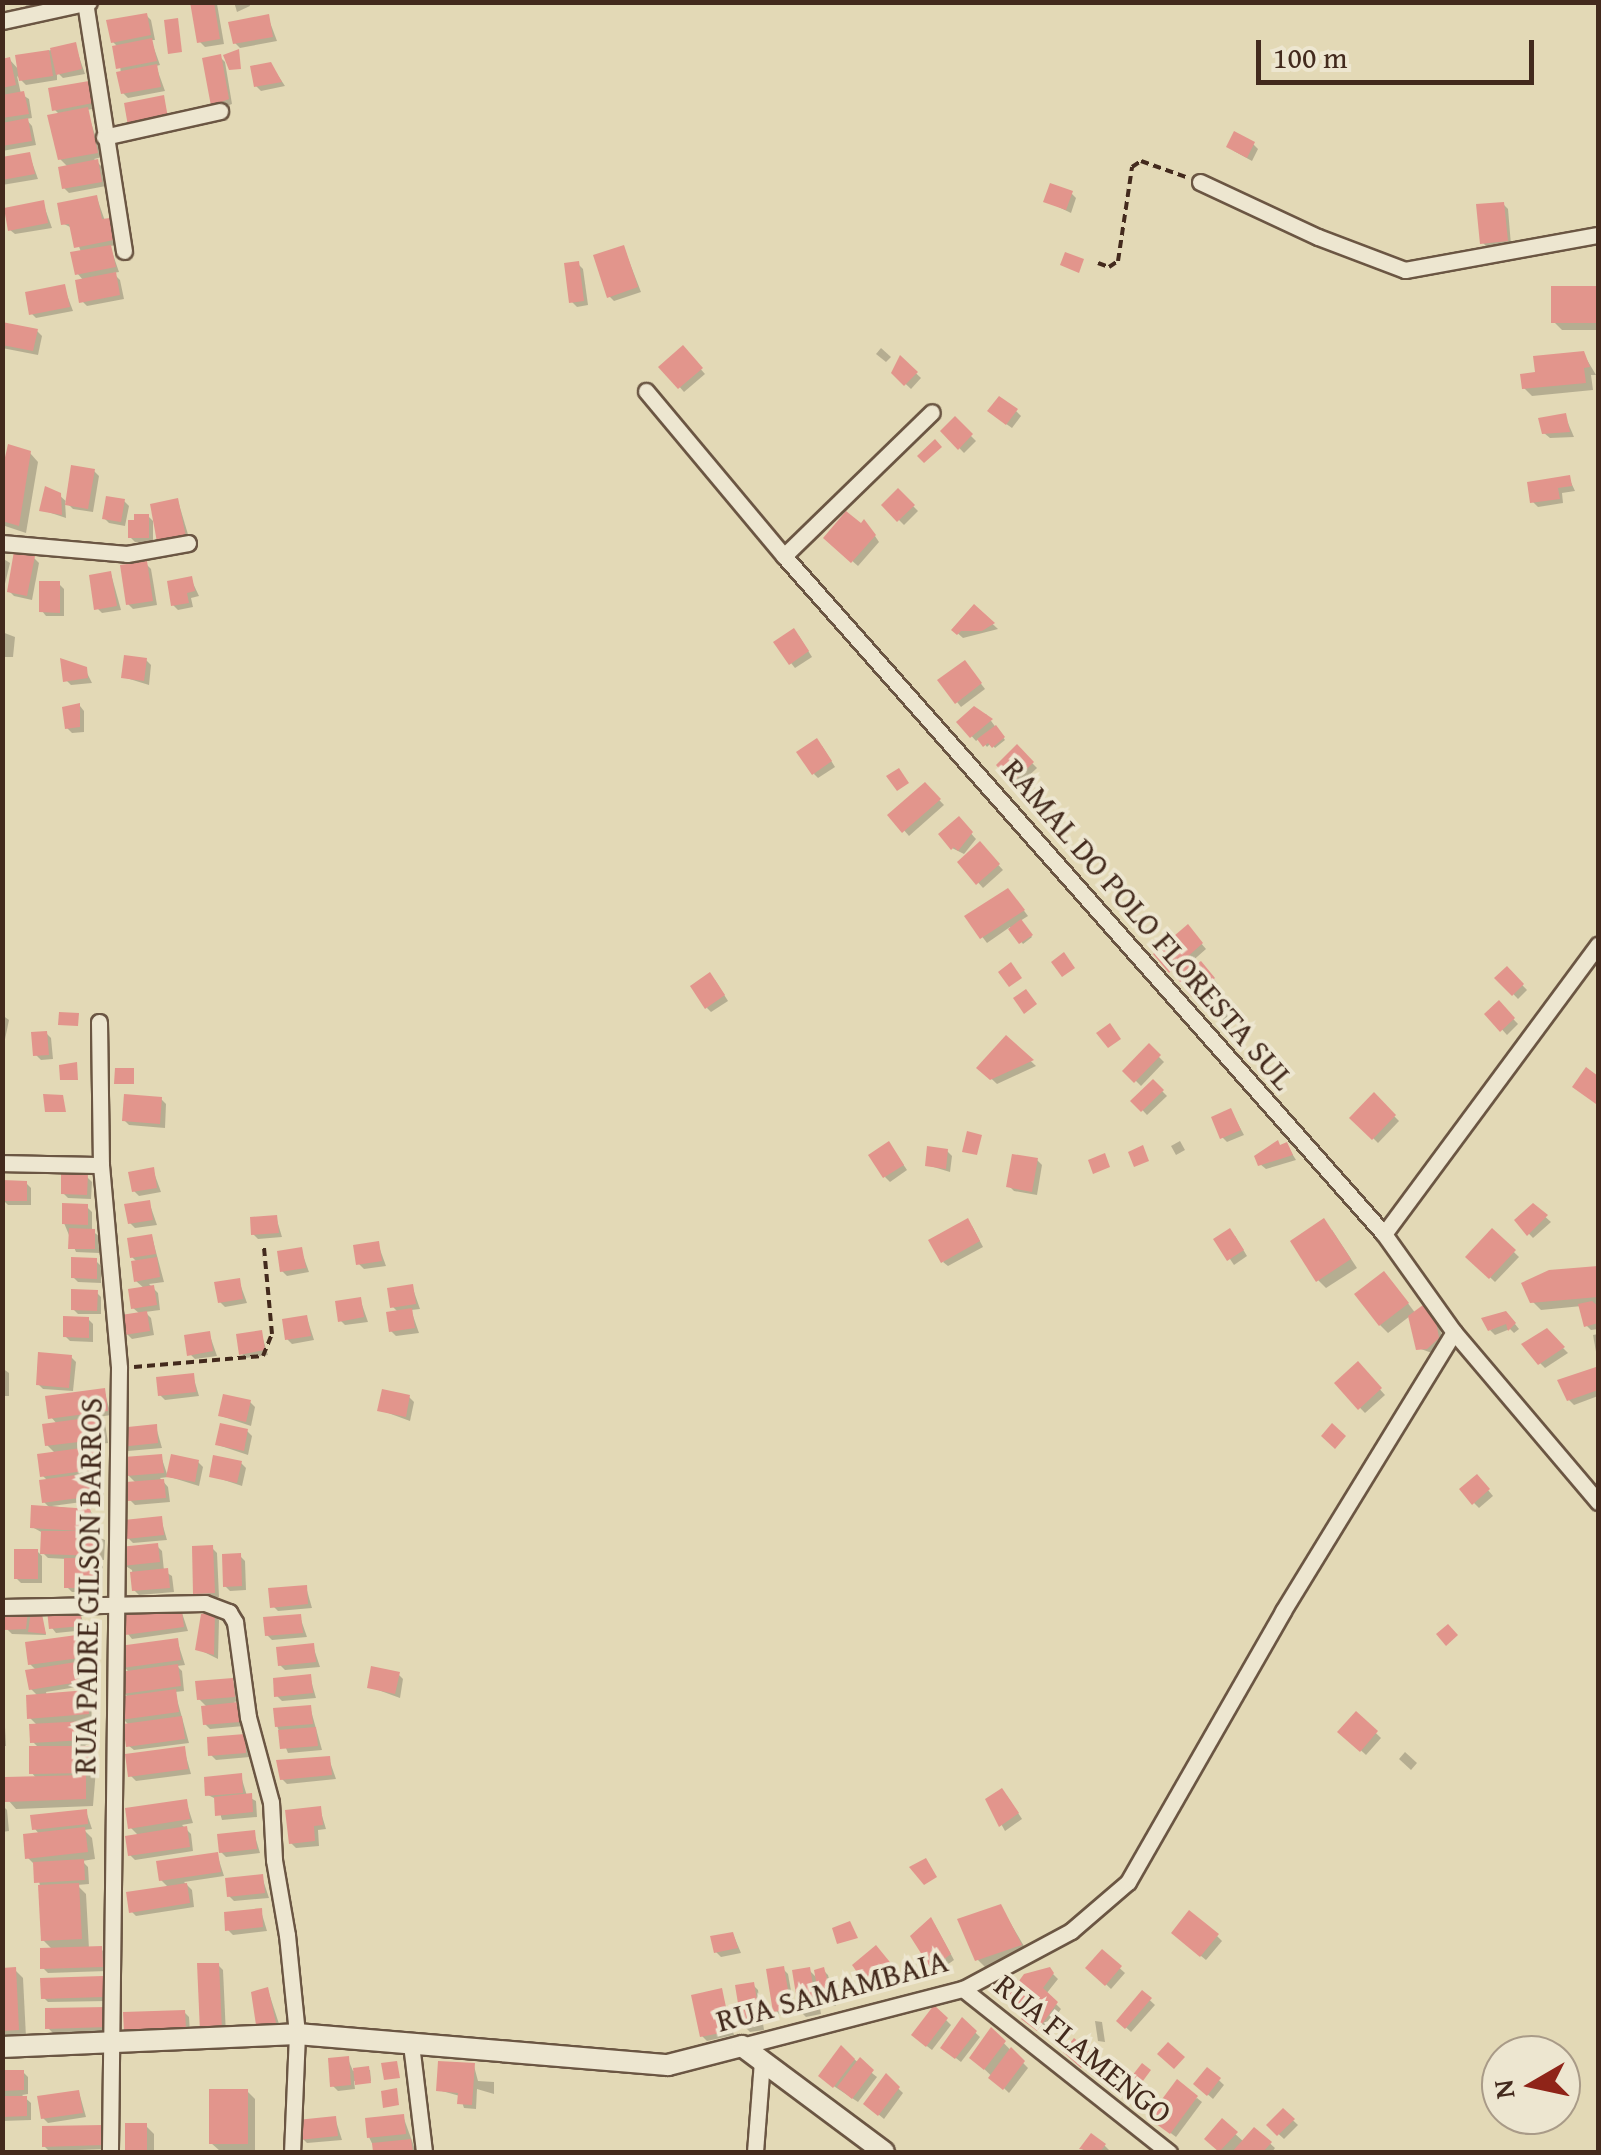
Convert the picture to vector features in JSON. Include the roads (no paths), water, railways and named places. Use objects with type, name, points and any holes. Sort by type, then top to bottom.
[{"type":"street","points":[[2,22],[86,3],[124,251]]},
{"type":"street","points":[[104,137],[220,111]]},
{"type":"street","points":[[1200,182],[1318,237],[1405,270],[1598,235]]},
{"type":"street","name":"RAMAL DO POLO FLORESTA SUL","points":[[646,391],[784,556],[1384,1234],[1454,1332],[1598,1502]]},
{"type":"street","points":[[784,556],[932,412]]},
{"type":"street","points":[[2,543],[127,554],[188,543]]},
{"type":"street","points":[[1384,1234],[1598,945]]},
{"type":"street","name":"RUA PADRE GILSON BARROS","points":[[98,1022],[101,1164],[120,1368],[110,2152]]},
{"type":"street","points":[[2,1163],[101,1164]]},
{"type":"street","name":"RUA SAMAMBAIA","points":[[2,2047],[296,2034],[668,2064],[963,1988],[1071,1932],[1128,1882],[1283,1611],[1454,1332]]},
{"type":"street","points":[[2,1607],[218,1606],[235,1622],[248,1717],[271,1802],[296,2034],[292,2152]]},
{"type":"street","name":"RUA FLAMENGO","points":[[963,1988],[1169,2152]]},
{"type":"street","points":[[411,2044],[424,2152]]},
{"type":"street","points":[[742,2046],[884,2152]]},
{"type":"street","points":[[755,2152],[762,2062]]}]
